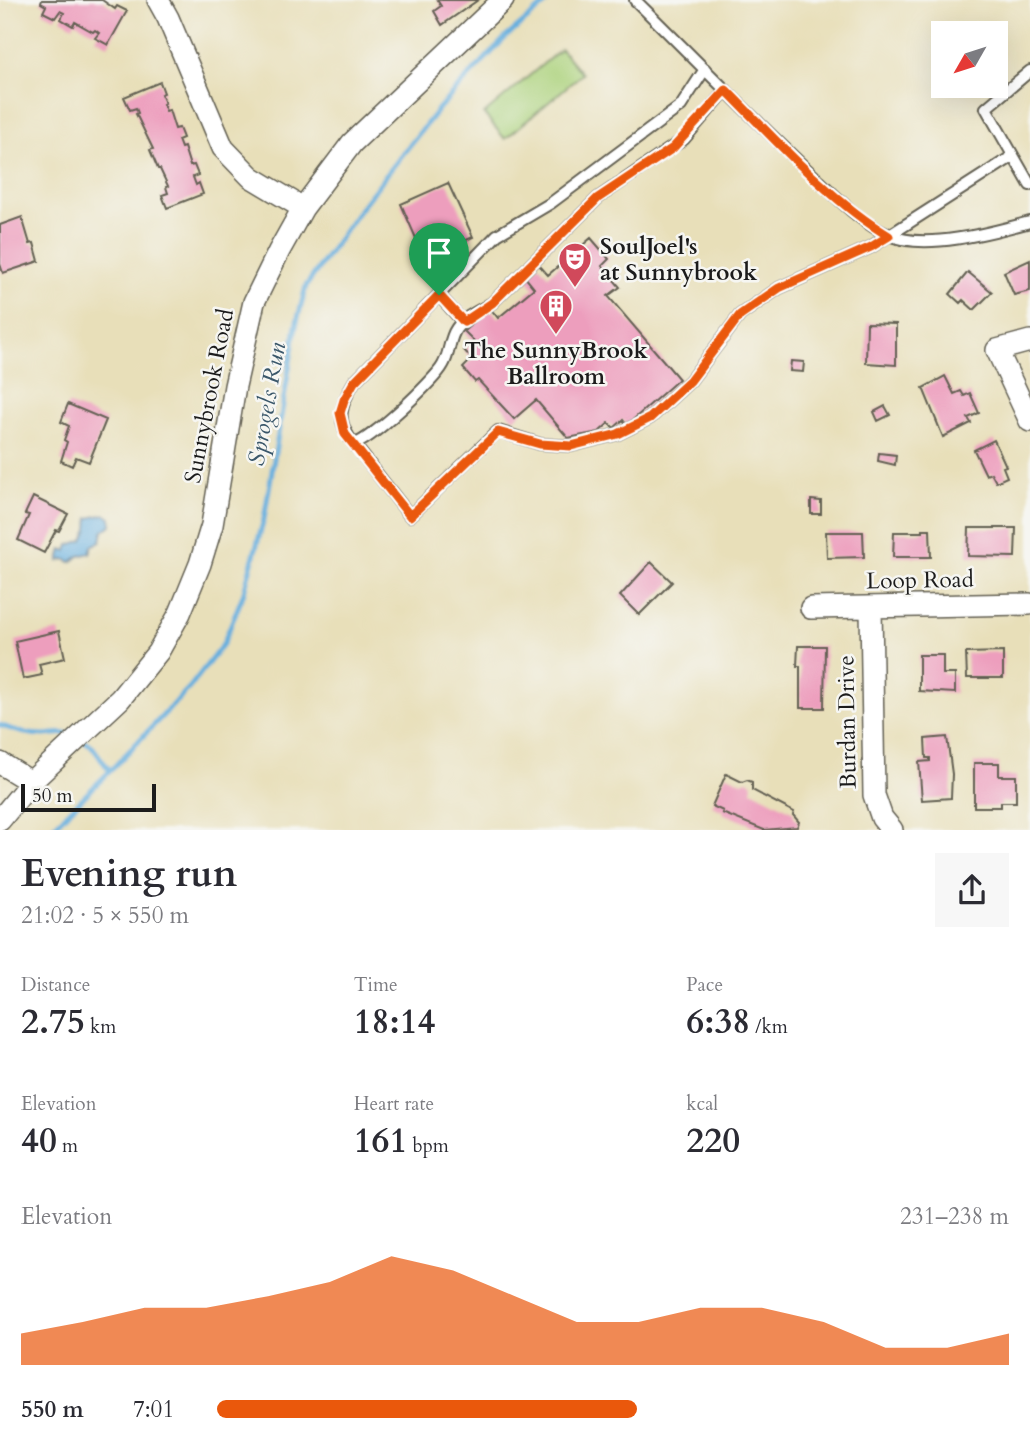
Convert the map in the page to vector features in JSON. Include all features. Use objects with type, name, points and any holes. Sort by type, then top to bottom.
[{"type":"street","points":[[158,0],[223,148],[251,177],[303,208]]},
{"type":"street","name":"Sunnybrook Road","points":[[0,820],[31,782],[120,699],[142,674],[180,613],[191,589],[212,525],[235,386],[254,302],[303,208],[352,144],[503,0]]},
{"type":"street","points":[[1030,341],[997,350],[1030,421]]},
{"type":"street","name":"Loop Road","points":[[811,608],[1030,604]]},
{"type":"street","name":"Burdan Drive","points":[[871,608],[874,795],[881,818],[892,830]]},
{"type":"street","points":[[0,763],[31,782]]},
{"type":"lane","points":[[635,0],[788,151],[863,220],[889,236],[913,242],[982,235],[1030,222]]},
{"type":"lane","points":[[705,69],[681,106],[551,203],[497,235],[354,382],[340,413],[345,434],[410,516],[498,432],[540,444],[571,446],[618,434],[650,418],[690,381],[740,315],[779,288],[871,247],[1013,156]]},
{"type":"lane","points":[[1030,71],[986,108],[1030,185]]},
{"type":"lane","points":[[354,444],[361,443],[381,428],[442,366],[454,334],[464,322],[492,303],[598,198],[673,148],[726,90]]},
{"type":"lane","points":[[439,295],[464,322]]},
{"type":"green space","points":[[561,49],[582,74],[505,139],[484,114]]},
{"type":"water","points":[[105,514],[111,518],[112,524],[103,531],[101,541],[92,546],[90,553],[71,562],[65,559],[59,561],[62,549],[67,551],[69,545],[83,540],[89,518]]},
{"type":"building","points":[[42,0],[102,0],[115,9],[117,6],[127,11],[108,45],[95,38],[99,33],[95,30],[93,32],[75,22],[73,26],[61,19],[64,13],[60,11],[55,18],[43,12],[46,6],[41,3]]},
{"type":"building","points":[[437,0],[478,0],[442,25],[434,11],[441,6]]},
{"type":"building","points":[[160,82],[164,93],[161,94],[165,103],[163,104],[166,111],[169,110],[175,129],[179,128],[183,138],[178,140],[181,148],[184,147],[190,166],[194,165],[198,175],[193,177],[196,185],[199,183],[203,194],[167,208],[162,195],[168,193],[168,186],[150,150],[153,149],[136,114],[136,108],[130,110],[124,97]]},
{"type":"building","points":[[448,183],[473,237],[425,259],[401,204]]},
{"type":"building","points":[[22,217],[30,244],[34,243],[39,261],[3,273],[0,264],[0,225]]},
{"type":"building","name":"The SunnyBrook Ballroom","points":[[591,238],[609,259],[602,266],[620,287],[608,296],[679,379],[627,425],[623,420],[614,428],[609,423],[599,432],[568,438],[536,400],[514,419],[478,380],[475,382],[463,368],[472,359],[464,350],[474,341],[464,331],[490,308],[498,318],[534,288],[525,277],[539,265],[548,275]]},
{"type":"building","points":[[1030,260],[1030,291],[1014,295],[1004,272]]},
{"type":"building","points":[[968,272],[992,292],[974,310],[963,300],[960,303],[950,294]]},
{"type":"building","points":[[867,323],[896,324],[896,365],[866,363]]},
{"type":"building","points":[[791,361],[804,362],[803,372],[790,371]]},
{"type":"building","points":[[945,376],[954,394],[961,391],[964,396],[970,393],[979,413],[968,418],[971,423],[943,437],[923,388]]},
{"type":"building","points":[[68,404],[106,420],[89,462],[76,457],[72,466],[61,461],[69,426],[61,422]]},
{"type":"building","points":[[885,406],[890,415],[878,421],[874,412]]},
{"type":"building","points":[[994,440],[1006,466],[1003,467],[1007,477],[996,482],[991,473],[986,475],[974,450]]},
{"type":"building","points":[[879,453],[896,455],[895,465],[878,461]]},
{"type":"building","points":[[33,497],[68,514],[44,553],[18,540],[29,515],[25,514]]},
{"type":"building","points":[[811,500],[821,501],[821,514],[811,514]]},
{"type":"building","points":[[969,528],[1016,528],[1015,557],[968,556]]},
{"type":"building","points":[[923,529],[930,529],[931,557],[893,557],[894,532],[923,532]]},
{"type":"building","points":[[826,532],[863,532],[864,557],[827,558]]},
{"type":"building","points":[[651,562],[672,582],[639,615],[620,596]]},
{"type":"building","points":[[59,631],[65,658],[39,664],[42,675],[23,679],[15,641]]},
{"type":"building","points":[[798,646],[825,646],[824,708],[800,708]]},
{"type":"building","points":[[1003,652],[1003,678],[967,678],[966,653]]},
{"type":"building","points":[[919,655],[943,655],[943,674],[955,674],[955,693],[919,691]]},
{"type":"building","points":[[947,737],[952,774],[951,798],[922,800],[919,762],[930,761],[930,758],[926,758],[925,739]]},
{"type":"building","points":[[974,763],[999,763],[999,776],[1016,776],[1016,802],[1001,802],[1001,807],[974,807]]},
{"type":"building","points":[[726,774],[742,782],[752,782],[752,790],[794,812],[793,815],[799,822],[797,827],[764,830],[722,813],[723,811],[712,806]]},
{"type":"waterway","name":"Sprogels Run","points":[[50,830],[190,687],[223,644],[243,595],[264,519],[296,326],[306,286],[365,202],[439,108],[505,38],[550,0]]},
{"type":"waterway","points":[[0,725],[33,734],[71,735]]},
{"type":"waterway","points":[[83,741],[91,745],[110,771]]},
{"type":"place","name":"SoulJoel's at Sunnybrook","points":[[575,289]]},
{"type":"place","name":"The SunnyBrook Ballroom","points":[[556,336]]},
{"type":"route","points":[[726,90],[863,220],[889,236],[871,247],[779,288],[740,315],[690,381],[650,418],[618,434],[571,446],[540,444],[498,432],[410,516],[345,434],[340,413],[354,382],[439,295],[464,322],[492,303],[598,198],[684,139],[726,90]]}]
